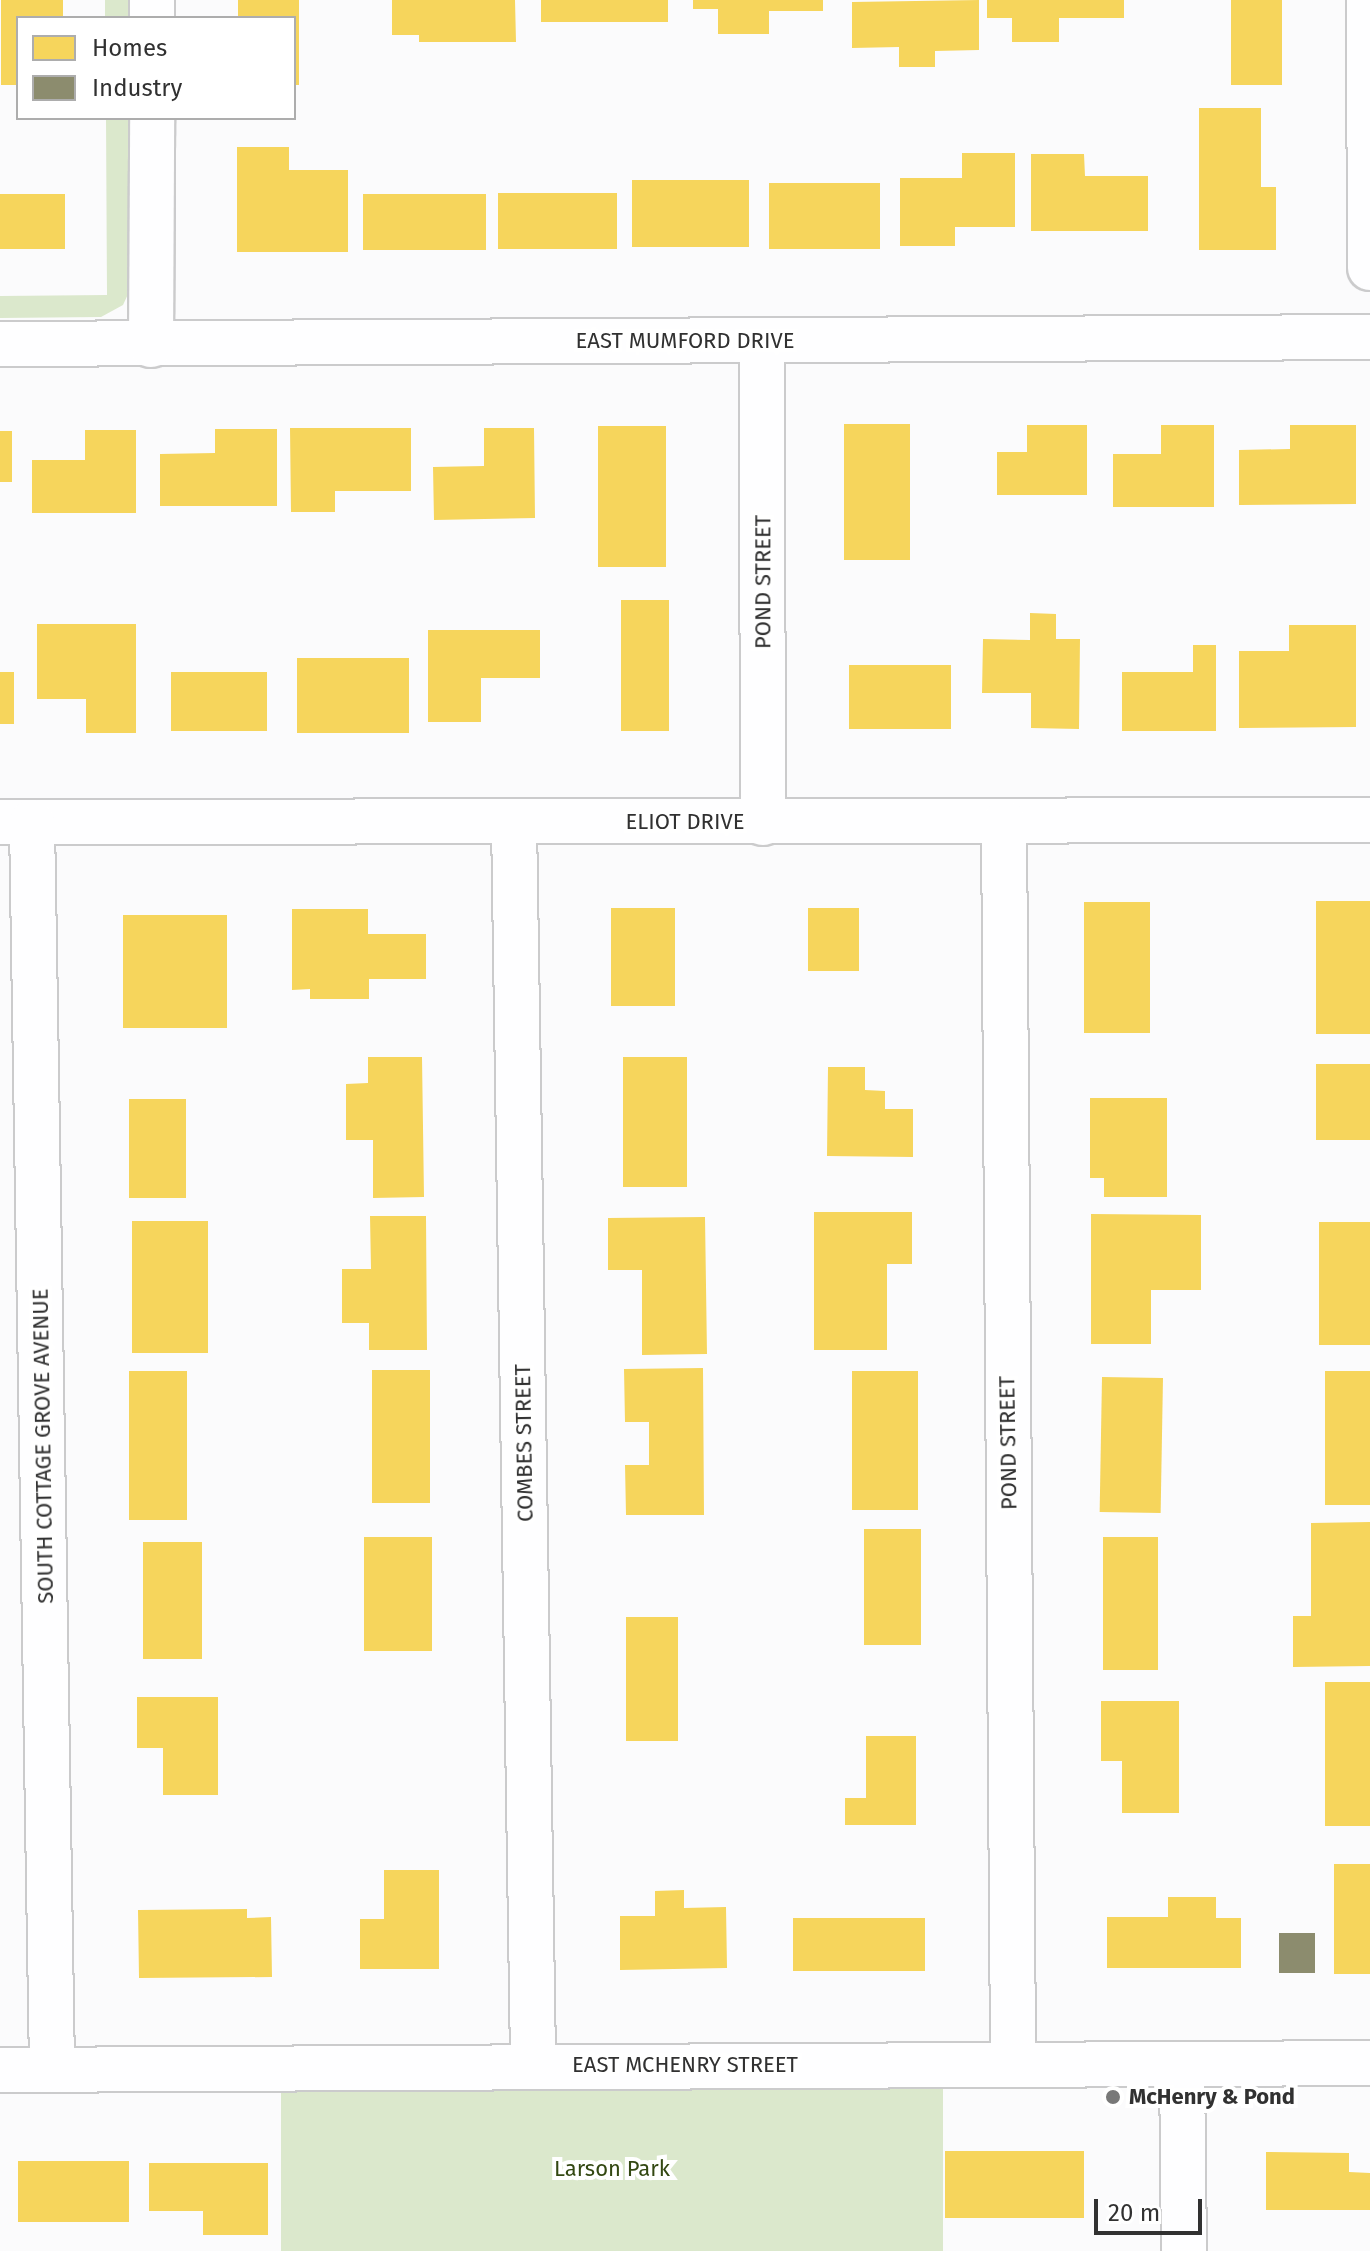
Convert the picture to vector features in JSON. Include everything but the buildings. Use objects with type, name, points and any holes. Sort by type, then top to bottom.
[{"type":"street","points":[[1369,0],[1370,268]]},
{"type":"street","points":[[151,345],[152,120]]},
{"type":"street","name":"EAST MUMFORD DRIVE","points":[[0,344],[1370,337]]},
{"type":"street","name":"POND STREET","points":[[762,340],[763,823]]},
{"type":"street","name":"ELIOT DRIVE","points":[[16,822],[1004,823],[1370,820]]},
{"type":"street","name":"COMBES STREET","points":[[514,821],[533,2065]]},
{"type":"street","name":"SOUTH COTTAGE GROVE AVENUE","points":[[16,822],[52,2070]]},
{"type":"street","name":"POND STREET","points":[[1004,823],[1013,2063]]},
{"type":"street","name":"EAST MCHENRY STREET","points":[[0,2070],[1370,2063]]},
{"type":"street","points":[[1182,2065],[1184,2251]]},
{"type":"green space","points":[[105,0],[134,0],[134,16],[105,16]]},
{"type":"green space","points":[[106,120],[135,120],[136,277],[123,305],[101,317],[0,318],[0,296],[107,295]]},
{"type":"green space","name":"Larson Park","points":[[281,2088],[943,2088],[943,2251],[281,2251]]},
{"type":"place","name":"McHenry & Pond","points":[[1113,2097]]}]
